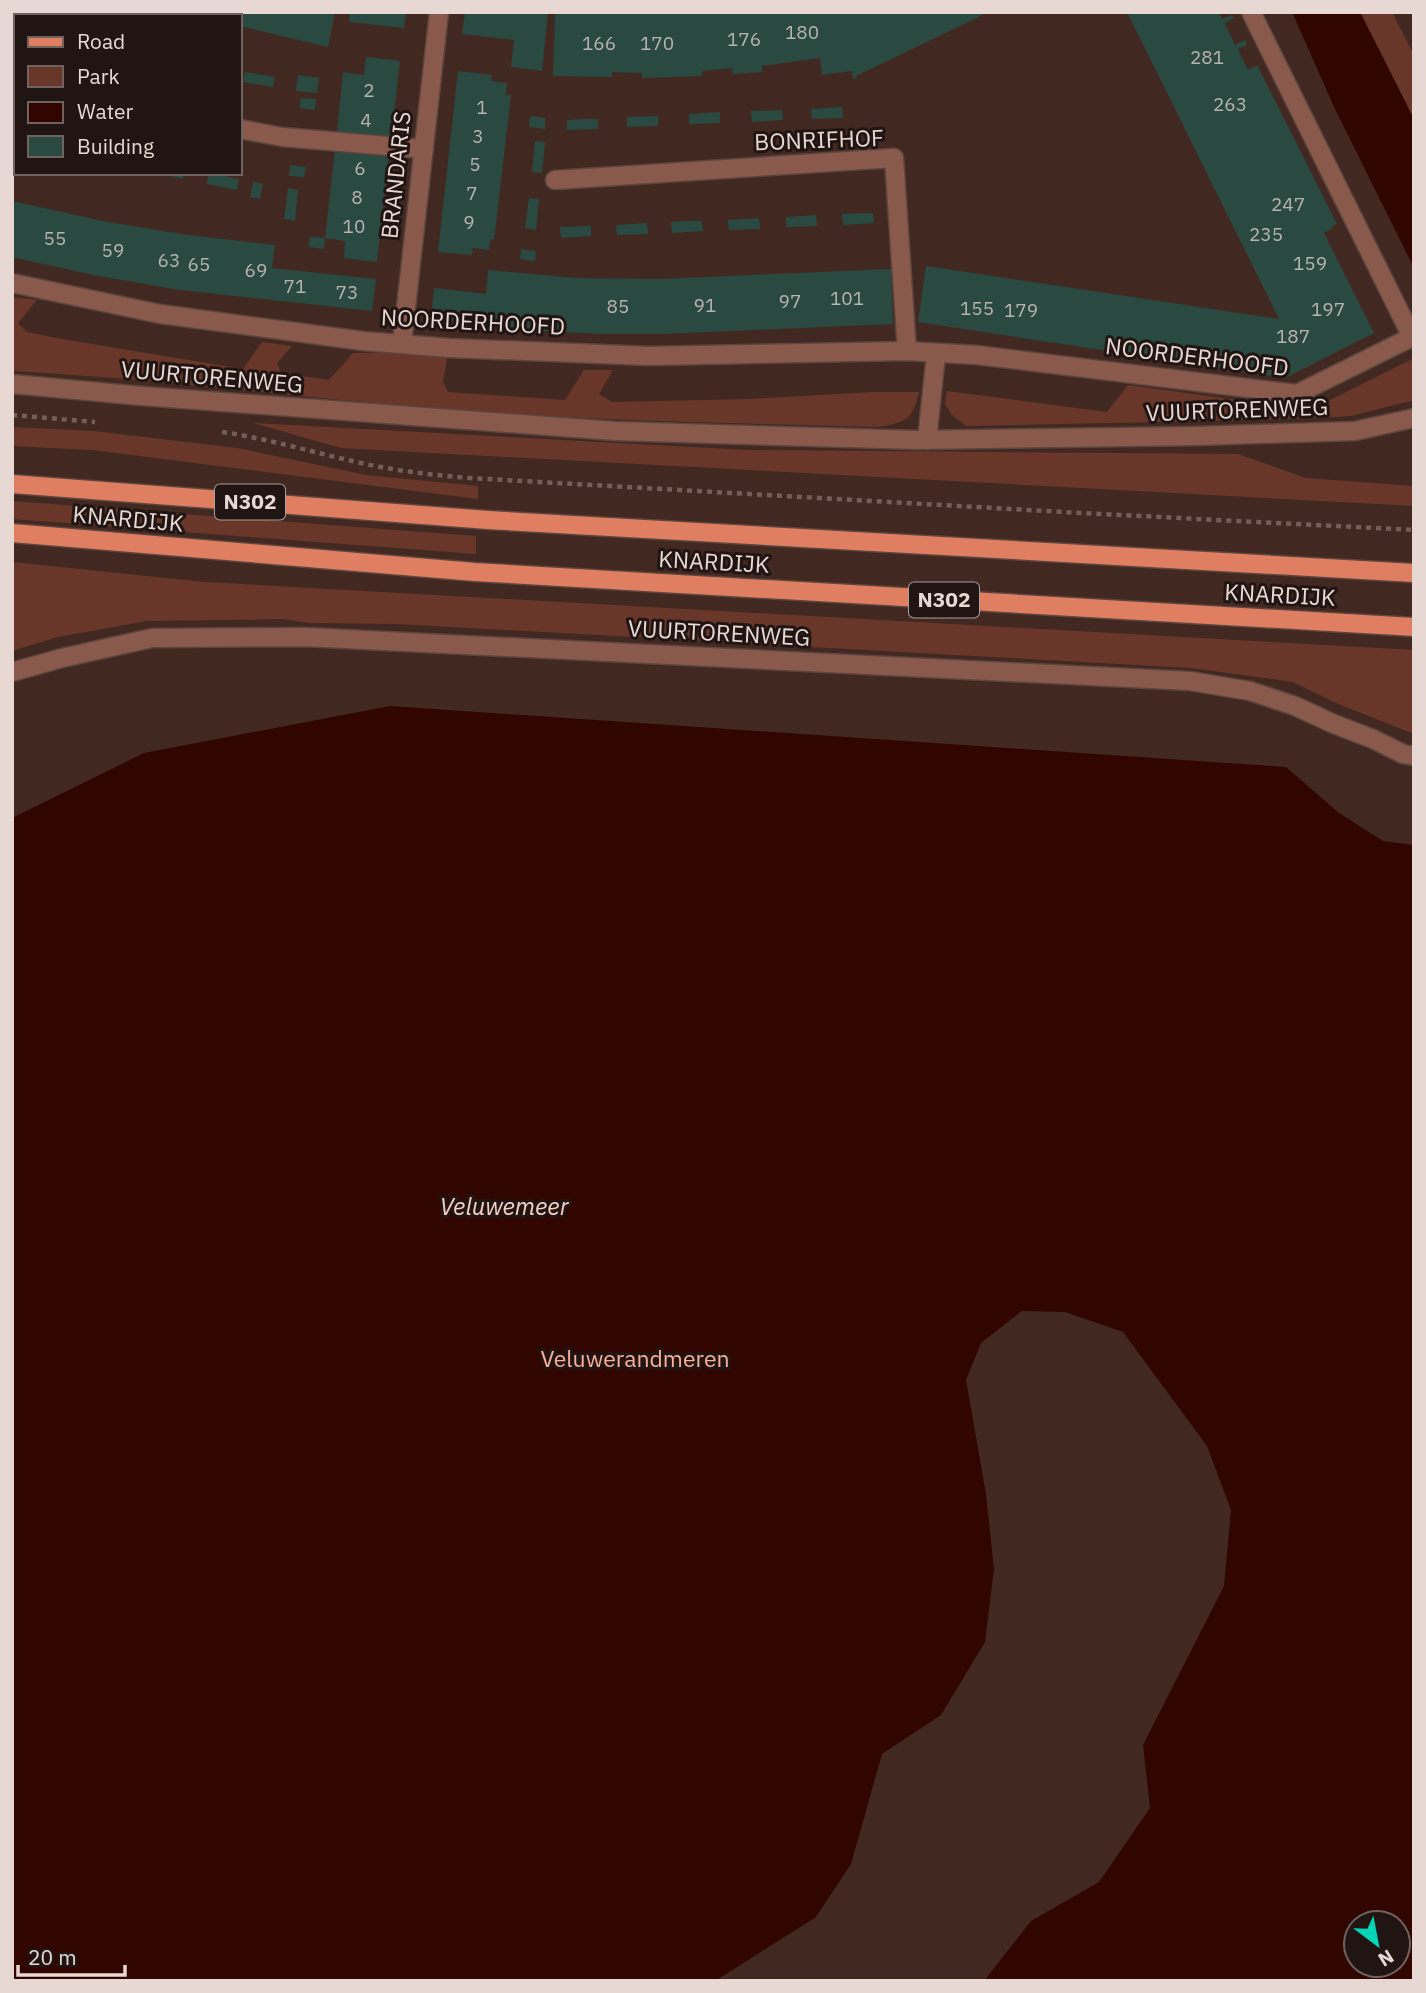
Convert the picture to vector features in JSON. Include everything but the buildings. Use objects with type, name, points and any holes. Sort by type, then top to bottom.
[{"type":"main road","name":"KNARDIJK","points":[[12,484],[488,520],[1414,573]]},
{"type":"main road","name":"KNARDIJK","points":[[12,533],[475,572],[1414,627]]},
{"type":"street","name":"BRANDARIS","points":[[402,343],[439,12]]},
{"type":"street","name":"NOORDERHOOFD","points":[[12,283],[160,314],[363,341],[449,348],[649,356],[907,352],[977,355],[1297,394],[1412,337],[1251,12]]},
{"type":"street","points":[[242,130],[282,137],[424,149]]},
{"type":"street","name":"BONRIFHOF","points":[[555,180],[894,158],[907,352]]},
{"type":"street","points":[[927,440],[936,354]]},
{"type":"street","name":"VUURTORENWEG","points":[[12,384],[615,431],[927,440],[1356,431],[1414,418]]},
{"type":"street","name":"VUURTORENWEG","points":[[12,672],[152,638],[305,638],[1190,681],[1250,691],[1295,706],[1403,754],[1414,756]]},
{"type":"path","points":[[12,415],[107,422]]},
{"type":"path","points":[[215,430],[259,438],[362,464],[422,474],[1414,530]]},
{"type":"green space","points":[[1360,12],[1392,12],[1414,55],[1414,119]]},
{"type":"green space","points":[[12,297],[37,300],[18,323],[27,332],[243,369],[262,342],[292,346],[277,363],[281,373],[329,380],[353,353],[448,353],[443,382],[448,392],[565,400],[584,370],[613,370],[599,394],[612,402],[919,392],[914,409],[907,418],[879,427],[504,414],[12,371]]},
{"type":"green space","points":[[1414,358],[1414,400],[1351,416],[966,426],[952,415],[945,404],[947,391],[1107,412],[1128,385],[1288,407],[1311,400],[1328,401]]},
{"type":"green space","points":[[253,423],[747,450],[1238,454],[1306,478],[1414,486],[1414,506],[341,448]]},
{"type":"green space","points":[[12,427],[94,431],[237,448],[366,475],[478,486],[478,499],[92,450],[12,446]]},
{"type":"green space","points":[[12,501],[476,536],[476,554],[12,519]]},
{"type":"green space","points":[[12,562],[205,582],[1414,650],[1414,734],[1336,703],[1293,682],[1191,668],[398,624],[309,623],[282,619],[147,621],[58,637],[12,651]]},
{"type":"water","points":[[1292,12],[1360,12],[1414,119],[1414,268],[1334,107]]},
{"type":"water","name":"Veluwemeer","points":[[390,706],[1286,767],[1339,813],[1383,841],[1414,845],[1414,1981],[984,1981],[1031,1921],[1099,1882],[1150,1808],[1143,1745],[1224,1586],[1231,1510],[1207,1446],[1123,1332],[1065,1312],[1022,1311],[981,1343],[966,1380],[986,1494],[994,1569],[985,1642],[941,1715],[882,1754],[851,1864],[816,1917],[715,1981],[12,1981],[12,818],[144,753]]},
{"type":"park label","name":"Veluwerandmeren","points":[[635,1359]]}]
